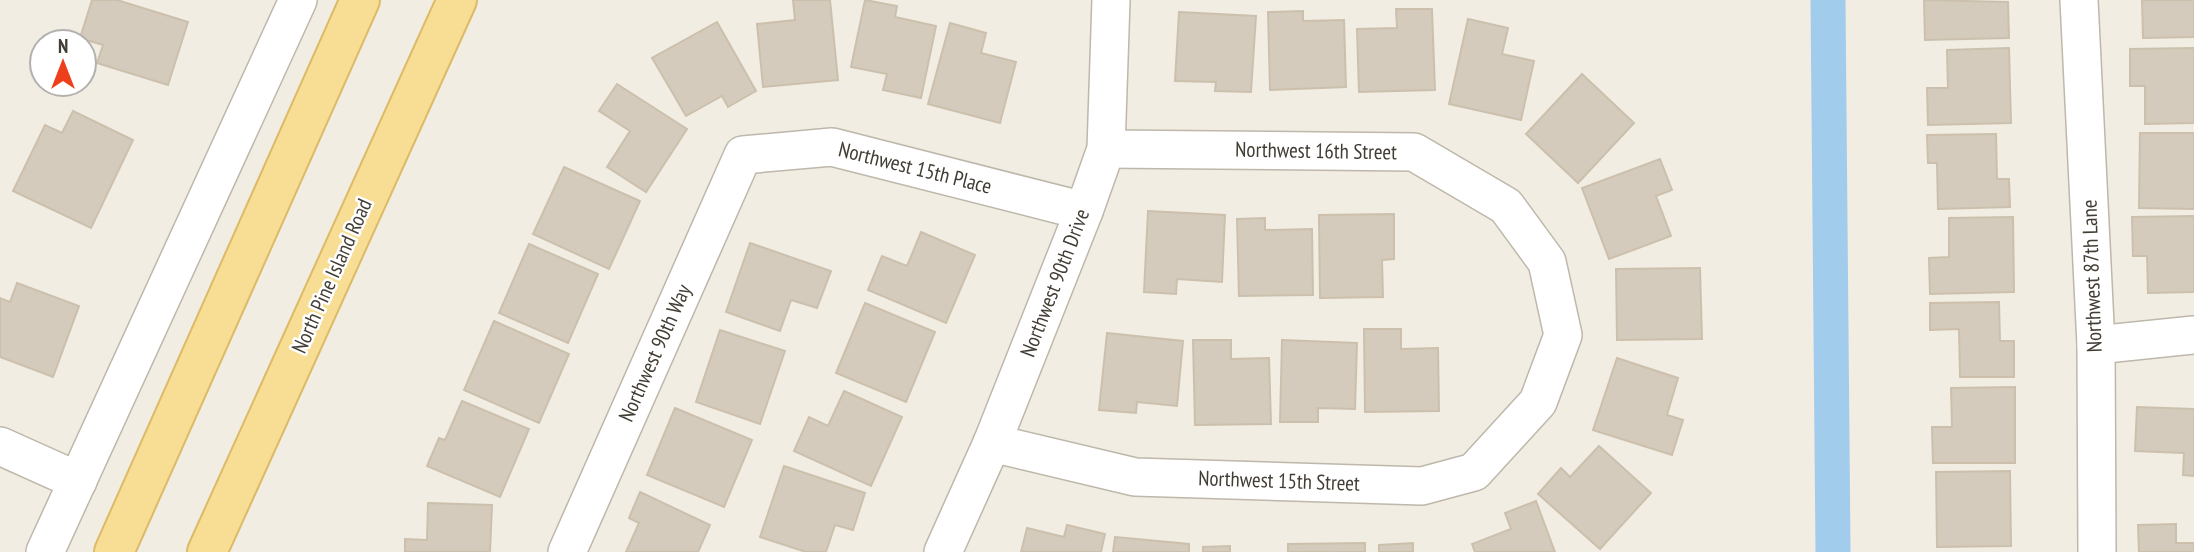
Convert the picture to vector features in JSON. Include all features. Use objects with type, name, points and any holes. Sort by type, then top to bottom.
[{"type":"main road","points":[[114,552],[360,0]]},
{"type":"main road","name":"North Pine Island Road","points":[[207,552],[457,0]]},
{"type":"street","name":"Northwest 90th Drive","points":[[943,552],[992,443],[1106,149],[1111,0]]},
{"type":"street","name":"Northwest 87th Lane","points":[[2079,0],[2096,345],[2097,552]]},
{"type":"street","points":[[45,552],[295,1]]},
{"type":"street","name":"Northwest 15th Place","points":[[743,155],[832,146],[1084,211]]},
{"type":"street","name":"Northwest 16th Street","points":[[1106,149],[1414,152],[1506,206],[1547,262],[1563,335],[1538,402]]},
{"type":"street","name":"Northwest 90th Way","points":[[567,552],[743,155]]},
{"type":"street","points":[[2096,345],[2194,335]]},
{"type":"street","name":"Northwest 15th Street","points":[[992,443],[1135,477],[1422,485],[1474,472],[1538,402]]},
{"type":"street","points":[[0,446],[78,481]]},
{"type":"building","points":[[92,0],[117,0],[188,22],[168,85],[98,63],[103,45],[98,43],[98,28],[83,28]]},
{"type":"building","points":[[793,0],[830,0],[838,80],[763,87],[757,24],[795,20]]},
{"type":"building","points":[[865,0],[897,6],[895,17],[936,26],[921,98],[883,90],[887,74],[851,67]]},
{"type":"building","points":[[1924,0],[2008,2],[2009,38],[1925,40]]},
{"type":"building","points":[[2142,0],[2194,0],[2194,37],[2143,38]]},
{"type":"building","points":[[1396,9],[1432,9],[1435,90],[1359,92],[1357,29],[1397,28]]},
{"type":"building","points":[[1303,11],[1303,21],[1344,20],[1346,87],[1270,90],[1268,12]]},
{"type":"building","points":[[1179,12],[1256,16],[1251,92],[1215,91],[1216,82],[1175,81]]},
{"type":"building","points":[[1468,19],[1508,28],[1502,54],[1534,61],[1521,120],[1449,104]]},
{"type":"building","points":[[717,22],[756,91],[728,107],[722,96],[686,116],[652,58]]},
{"type":"building","points":[[950,23],[986,33],[981,53],[1016,62],[1000,123],[928,104]]},
{"type":"building","points":[[2009,48],[2011,123],[1928,125],[1927,88],[1948,88],[1947,50]]},
{"type":"building","points":[[2194,48],[2194,123],[2145,124],[2145,86],[2130,86],[2130,49]]},
{"type":"building","points":[[1582,74],[1634,123],[1578,183],[1526,134]]},
{"type":"building","points":[[617,84],[687,129],[646,192],[607,167],[630,131],[599,111]]},
{"type":"building","points":[[73,111],[133,140],[91,228],[13,191],[45,125],[62,133]]},
{"type":"building","points":[[2140,133],[2194,133],[2194,209],[2139,208]]},
{"type":"building","points":[[1996,134],[1997,179],[2009,179],[2010,207],[1938,209],[1937,163],[1928,163],[1927,135]]},
{"type":"building","points":[[1660,159],[1672,190],[1656,196],[1671,236],[1609,259],[1582,188]]},
{"type":"building","points":[[564,167],[640,201],[609,269],[533,234]]},
{"type":"building","points":[[1148,211],[1225,215],[1222,282],[1177,279],[1176,294],[1144,292]]},
{"type":"building","points":[[1394,214],[1394,259],[1382,260],[1383,297],[1320,298],[1319,215]]},
{"type":"building","points":[[2194,216],[2194,292],[2148,293],[2147,256],[2133,256],[2132,217]]},
{"type":"building","points":[[2013,217],[2014,292],[1930,294],[1929,258],[1949,257],[1949,218]]},
{"type":"building","points":[[1265,218],[1265,230],[1312,229],[1313,295],[1239,296],[1237,219]]},
{"type":"building","points":[[921,232],[975,255],[946,323],[868,290],[882,256],[907,266]]},
{"type":"building","points":[[750,243],[831,271],[817,308],[791,300],[780,331],[726,312]]},
{"type":"building","points":[[529,244],[598,274],[568,343],[499,313]]},
{"type":"building","points":[[1700,268],[1702,339],[1617,340],[1616,269]]},
{"type":"building","points":[[17,283],[79,306],[53,377],[0,357],[0,298],[10,302]]},
{"type":"building","points":[[1999,302],[2000,341],[2014,341],[2014,377],[1960,377],[1959,329],[1930,330],[1930,303]]},
{"type":"building","points":[[865,303],[935,332],[906,402],[836,373]]},
{"type":"building","points":[[494,321],[569,354],[539,423],[464,390]]},
{"type":"building","points":[[1364,329],[1401,329],[1401,349],[1438,348],[1439,411],[1365,412]]},
{"type":"building","points":[[720,330],[785,351],[760,424],[696,402]]},
{"type":"building","points":[[1107,333],[1183,341],[1177,406],[1137,402],[1136,413],[1099,410]]},
{"type":"building","points":[[1193,340],[1231,340],[1231,359],[1269,358],[1271,424],[1195,425]]},
{"type":"building","points":[[1282,340],[1357,343],[1355,409],[1318,408],[1318,422],[1280,422]]},
{"type":"building","points":[[1617,358],[1678,378],[1667,415],[1683,420],[1672,455],[1593,430]]},
{"type":"building","points":[[2015,387],[2015,463],[1933,463],[1932,427],[1952,427],[1951,388]]},
{"type":"building","points":[[844,391],[902,417],[871,486],[794,451],[809,417],[828,426]]},
{"type":"building","points":[[462,401],[529,429],[500,497],[427,466],[439,438],[445,440]]},
{"type":"building","points":[[2137,407],[2194,409],[2194,476],[2183,475],[2184,453],[2135,451]]},
{"type":"building","points":[[675,408],[752,440],[724,507],[647,475]]},
{"type":"building","points":[[1599,446],[1651,493],[1600,549],[1538,494],[1561,468],[1570,477]]},
{"type":"building","points":[[784,466],[865,493],[853,530],[835,525],[826,552],[806,552],[760,537]]},
{"type":"building","points":[[2010,471],[2011,546],[1937,547],[1936,472]]},
{"type":"building","points":[[640,492],[710,525],[698,552],[626,552],[639,523],[629,518]]},
{"type":"building","points":[[1536,501],[1555,552],[1475,552],[1472,544],[1511,529],[1505,513]]},
{"type":"building","points":[[428,503],[492,505],[490,552],[405,552],[405,539],[427,540]]},
{"type":"building","points":[[2176,524],[2176,543],[2194,543],[2194,552],[2139,552],[2138,525]]},
{"type":"building","points":[[1067,525],[1105,534],[1101,552],[1021,552],[1027,528],[1064,537]]},
{"type":"building","points":[[1115,537],[1189,544],[1189,552],[1113,552]]},
{"type":"building","points":[[1365,543],[1365,552],[1288,552],[1288,544]]},
{"type":"building","points":[[1413,543],[1413,552],[1379,552],[1379,545]]},
{"type":"building","points":[[1230,546],[1230,552],[1203,552],[1203,547]]},
{"type":"waterway","points":[[1828,0],[1833,552]]}]
